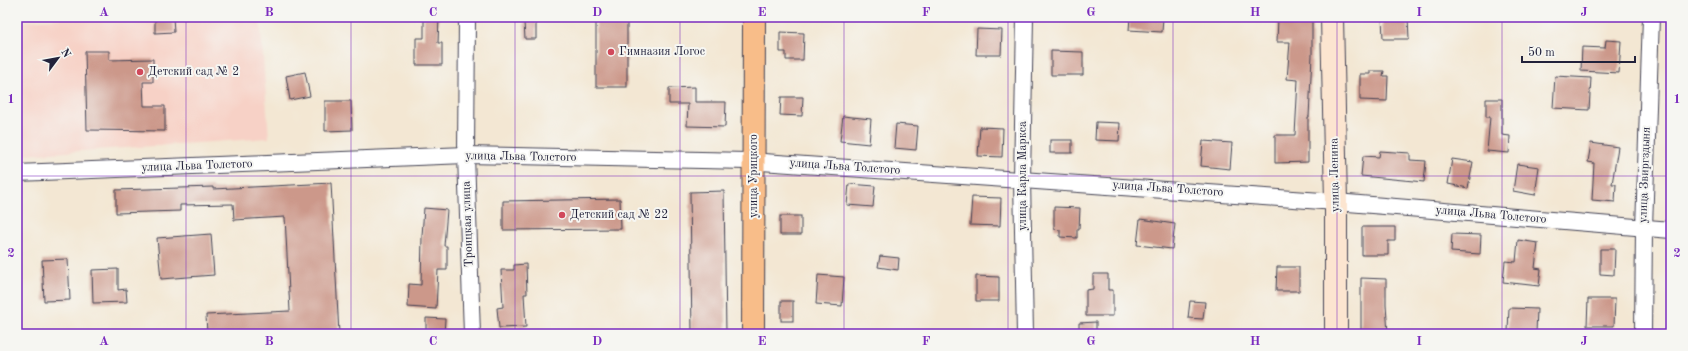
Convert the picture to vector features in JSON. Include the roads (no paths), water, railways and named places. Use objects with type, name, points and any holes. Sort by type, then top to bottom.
[{"type":"main road","name":"улица Урицкого","points":[[753,334],[754,17]]},
{"type":"main road","name":"улица Ленина","points":[[1332,17],[1336,202],[1336,334]]},
{"type":"street","name":"Троицкая улица","points":[[467,17],[466,155],[472,334]]},
{"type":"street","name":"улица Карла Маркса","points":[[1025,17],[1022,179],[1025,334]]},
{"type":"street","name":"улица Звиргздыня","points":[[1643,334],[1644,228],[1651,17]]},
{"type":"street","name":"улица Льва Толстого","points":[[17,173],[466,155],[754,161],[1336,202],[1671,230]]},
{"type":"place","name":"Гимназия Логос","points":[[611,52]]},
{"type":"place","name":"Детский сад № 2","points":[[140,72]]},
{"type":"place","name":"Детский сад № 22","points":[[562,215]]}]
